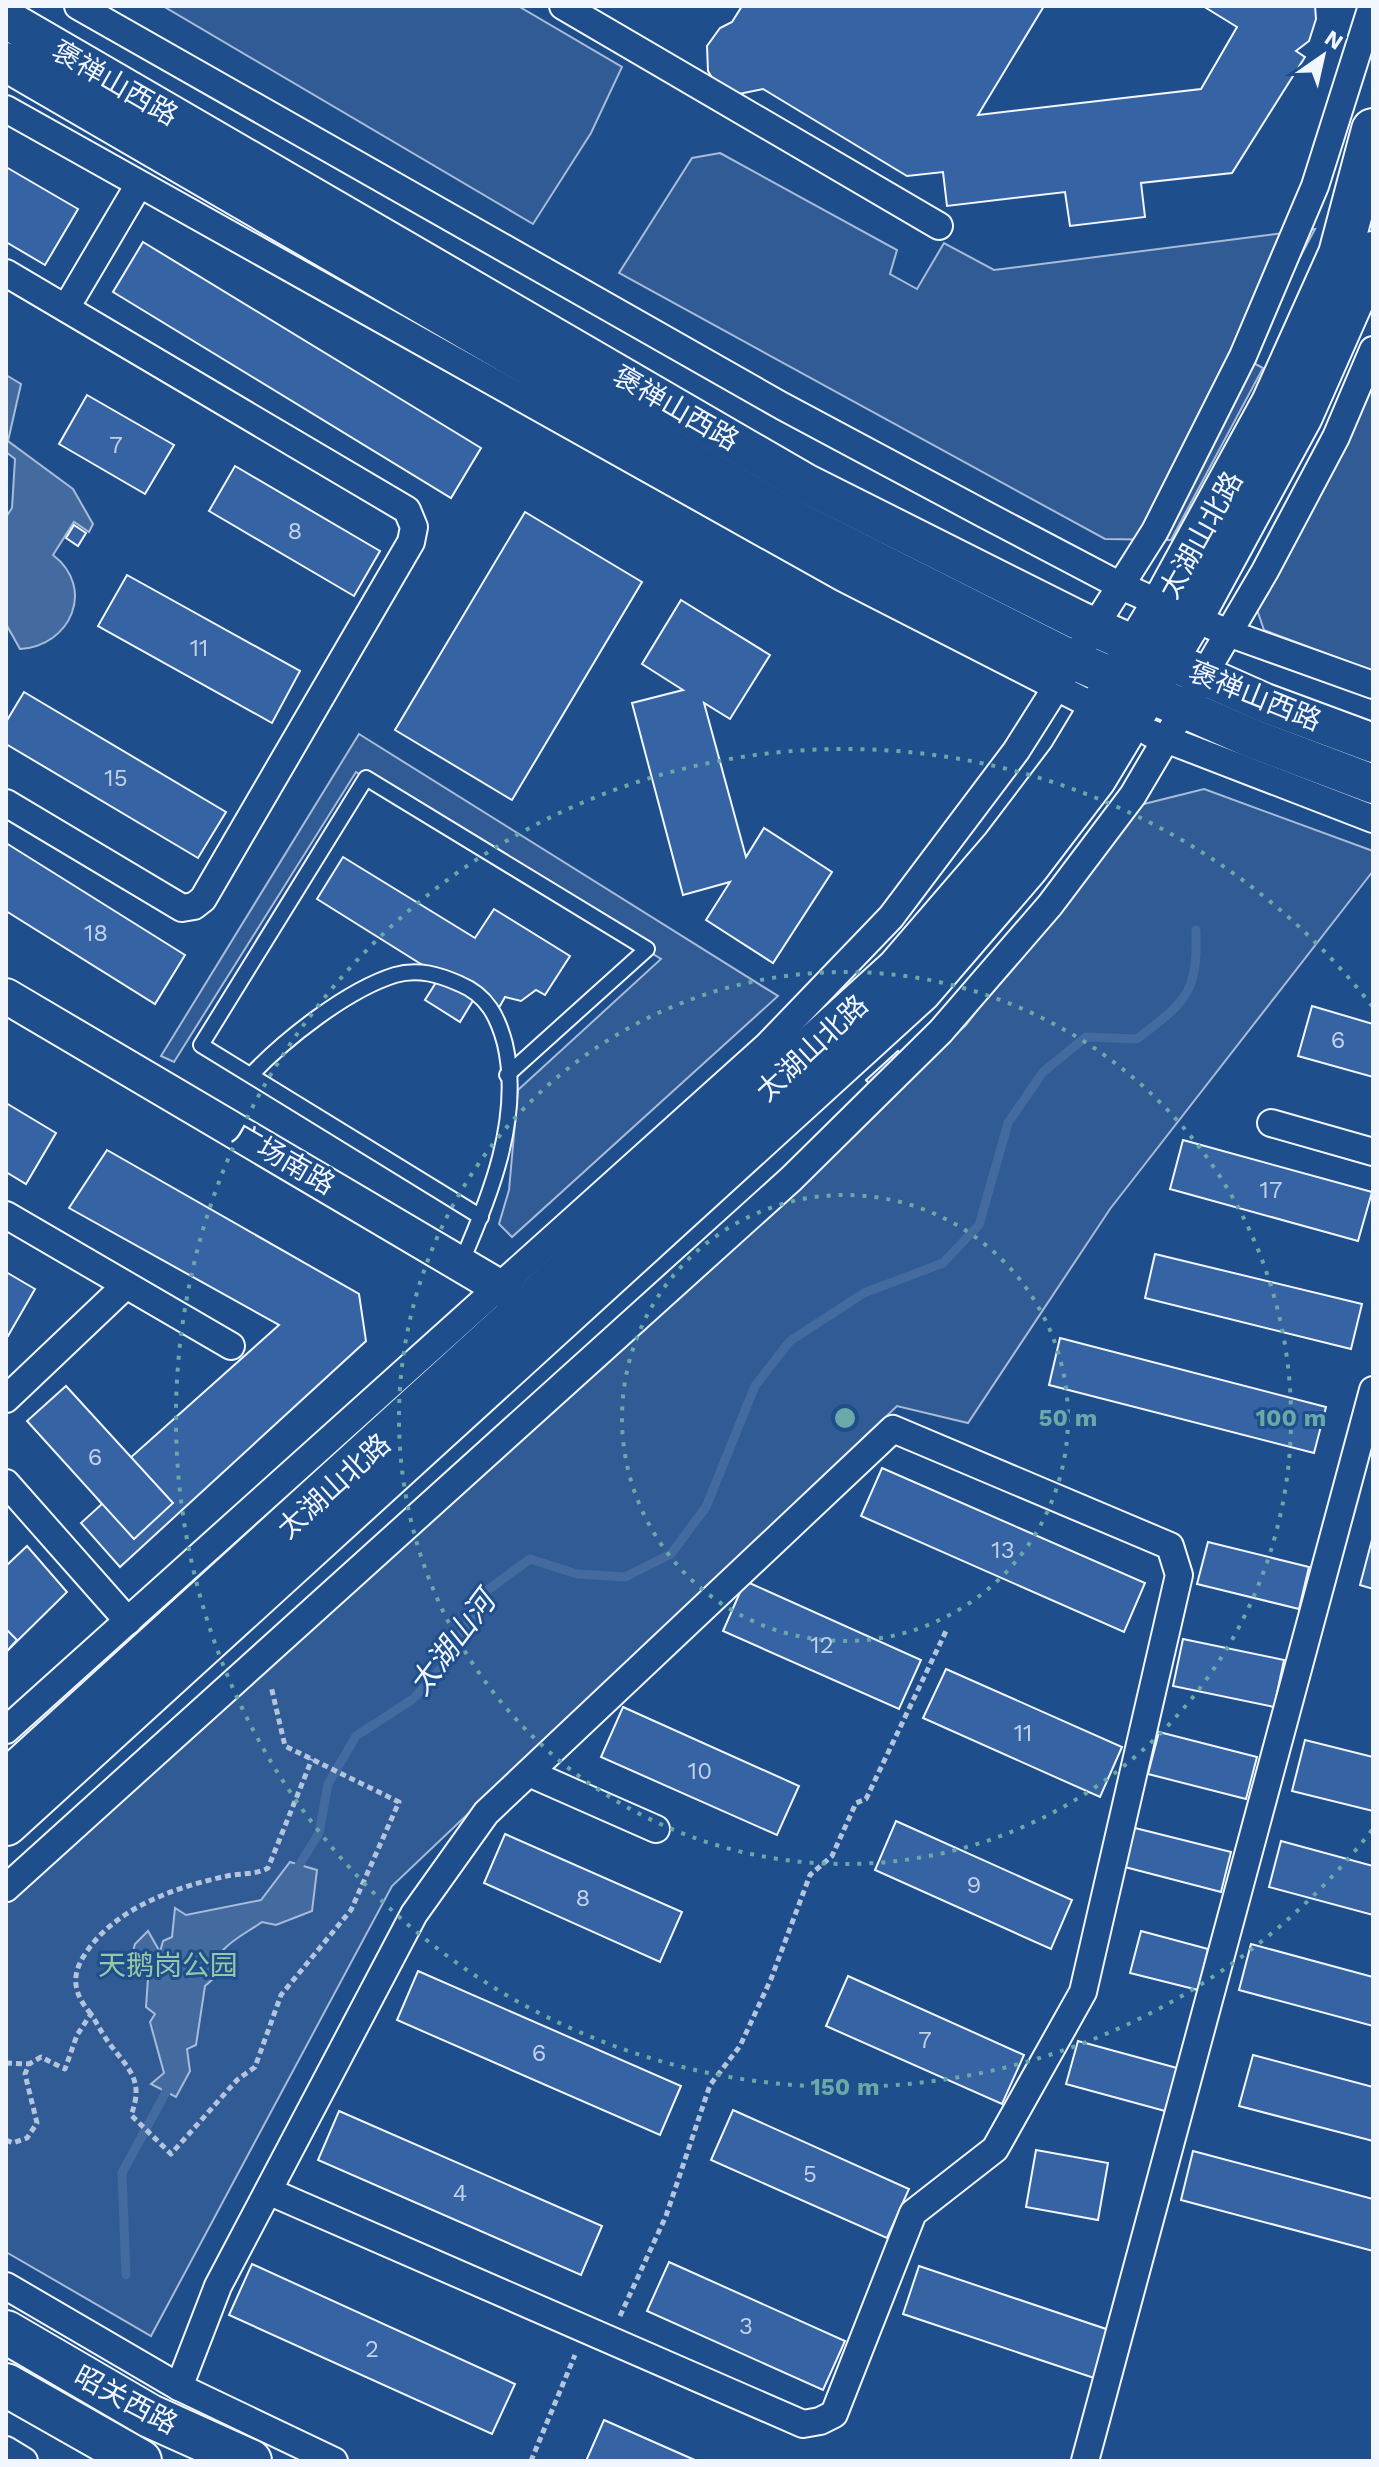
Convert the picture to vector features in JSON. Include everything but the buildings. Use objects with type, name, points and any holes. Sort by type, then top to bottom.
[{"type":"main road","name":"褒禅山西路","points":[[6,19],[805,483],[1094,628],[1150,693],[1251,738],[1373,784]]},
{"type":"main road","name":"褒禅山西路","points":[[6,62],[1064,674],[1373,743]]},
{"type":"main road","name":"太湖山北路","points":[[1194,618],[1273,403],[1334,268],[1373,130]]},
{"type":"main road","name":"太湖山北路","points":[[6,1782],[531,1305],[920,991],[1027,867],[1095,778],[1150,693],[1194,618],[1301,416],[1373,253]]},
{"type":"main road","name":"太湖山北路","points":[[6,1824],[531,1305]]},
{"type":"main road","name":"昭关西路","points":[[6,2332],[150,2416],[238,2443]]},
{"type":"main road","name":"昭关西路","points":[[6,2385],[140,2461]]},
{"type":"street","points":[[78,6],[782,406],[1121,586],[1194,618],[1373,685]]},
{"type":"street","points":[[563,6],[939,226]]},
{"type":"street","points":[[6,1730],[128,1621],[531,1305],[767,1046],[891,917],[1008,763],[1155,531],[1243,356],[1315,186],[1372,6]]},
{"type":"street","points":[[6,109],[138,186],[843,578],[1064,674]]},
{"type":"street","points":[[66,308],[138,186]]},
{"type":"street","points":[[6,273],[407,510],[414,527],[411,542],[203,899],[194,906],[182,908],[6,803]]},
{"type":"street","points":[[6,1888],[791,1179],[941,1031],[1050,905],[1133,795],[1150,693],[1194,618],[1336,437],[1373,350]]},
{"type":"street","points":[[1150,693],[1373,819]]},
{"type":"street","name":"广场南路","points":[[6,996],[531,1305]]},
{"type":"street","points":[[1271,1123],[1373,1152]]},
{"type":"street","points":[[6,1215],[231,1346]]},
{"type":"street","points":[[6,1399],[125,1286]]},
{"type":"street","points":[[1085,2461],[1373,1390]]},
{"type":"street","points":[[179,2387],[218,2286],[268,2191],[414,1914],[486,1813],[893,1429],[1170,1546],[1179,1575],[1083,1992],[995,2149],[913,2213],[834,2414],[803,2424],[268,2191]]},
{"type":"street","points":[[6,1483],[128,1621]]},
{"type":"street","points":[[529,1773],[656,1829]]},
{"type":"street","points":[[6,2286],[179,2387],[238,2443],[334,2461]]},
{"type":"street","points":[[6,2450],[24,2461]]},
{"type":"lane","points":[[481,1217],[201,1045],[366,778],[647,949],[507,1075]]},
{"type":"lane","points":[[251,1075],[279,1045],[366,989],[397,974],[435,973],[471,988],[493,1007],[505,1046],[507,1075],[503,1143],[481,1217],[461,1263]]},
{"type":"path","points":[[608,2310],[621,2316],[666,2216],[710,2085],[740,2046],[771,1979],[810,1875],[832,1856],[856,1803],[866,1799],[947,1629]]},
{"type":"path","points":[[268,1673],[285,1746],[312,1759],[323,1765],[399,1802],[351,1910],[281,1995],[255,2067],[237,2080],[171,2154],[131,2115],[137,2101],[136,2084],[127,2061],[111,2046],[78,1999],[74,1981],[79,1963],[94,1939],[123,1915],[146,1902],[268,1868],[312,1759]]},
{"type":"path","points":[[6,2063],[29,2064],[41,2057],[65,2069],[77,2035],[91,2014]]},
{"type":"path","points":[[6,2140],[13,2143],[27,2138],[37,2123],[25,2074],[29,2064]]},
{"type":"path","points":[[531,2461],[578,2347]]},
{"type":"shaded area","points":[[163,6],[518,6],[622,67],[591,133],[533,224]]},
{"type":"shaded area","points":[[720,153],[897,250],[890,274],[917,289],[944,243],[994,270],[1315,229],[1246,359],[1263,368],[1171,540],[1105,539],[619,273],[692,158]]},
{"type":"shaded area","points":[[1373,369],[1373,671],[1264,630],[1252,595]]},
{"type":"shaded area","points":[[6,375],[21,384],[8,441],[73,489],[93,524],[89,532],[74,522],[53,555],[66,568],[73,583],[75,598],[72,613],[64,627],[53,638],[20,649],[6,624],[6,517],[12,508],[15,459],[6,452]]},
{"type":"shaded area","points":[[359,734],[778,996],[512,1237],[499,1224],[509,1190],[518,1090],[661,959],[356,772],[174,1062],[161,1056]]},
{"type":"shaded area","name":"天鹅岗公园","points":[[1204,789],[1373,851],[1373,871],[1110,1209],[968,1423],[897,1406],[392,1886],[151,2336],[6,2252],[6,1895],[966,1025],[1132,807]]},
{"type":"shaded area","points":[[290,1862],[317,1870],[312,1911],[276,1925],[262,1922],[222,1951],[214,1968],[214,1978],[205,1986],[196,2045],[187,2049],[190,2071],[176,2097],[151,2084],[164,2073],[150,2022],[155,2014],[146,2007],[148,1978],[129,1965],[135,1944],[148,1931],[160,1952],[163,1941],[172,1937],[175,1908],[186,1915],[261,1900]]},
{"type":"waterway","name":"太湖山河","points":[[293,1875],[319,1833],[328,1784],[356,1736],[413,1699],[445,1664],[485,1592],[530,1559],[577,1574],[625,1577],[671,1554],[706,1507],[755,1386],[790,1341],[864,1293],[943,1263],[979,1225],[1008,1123],[1043,1072],[1086,1037],[1137,1039],[1178,1005],[1186,994],[1195,969],[1196,930]]},
{"type":"waterway","name":"太湖山河","points":[[126,2275],[122,2173],[166,2092],[167,2082]]}]
